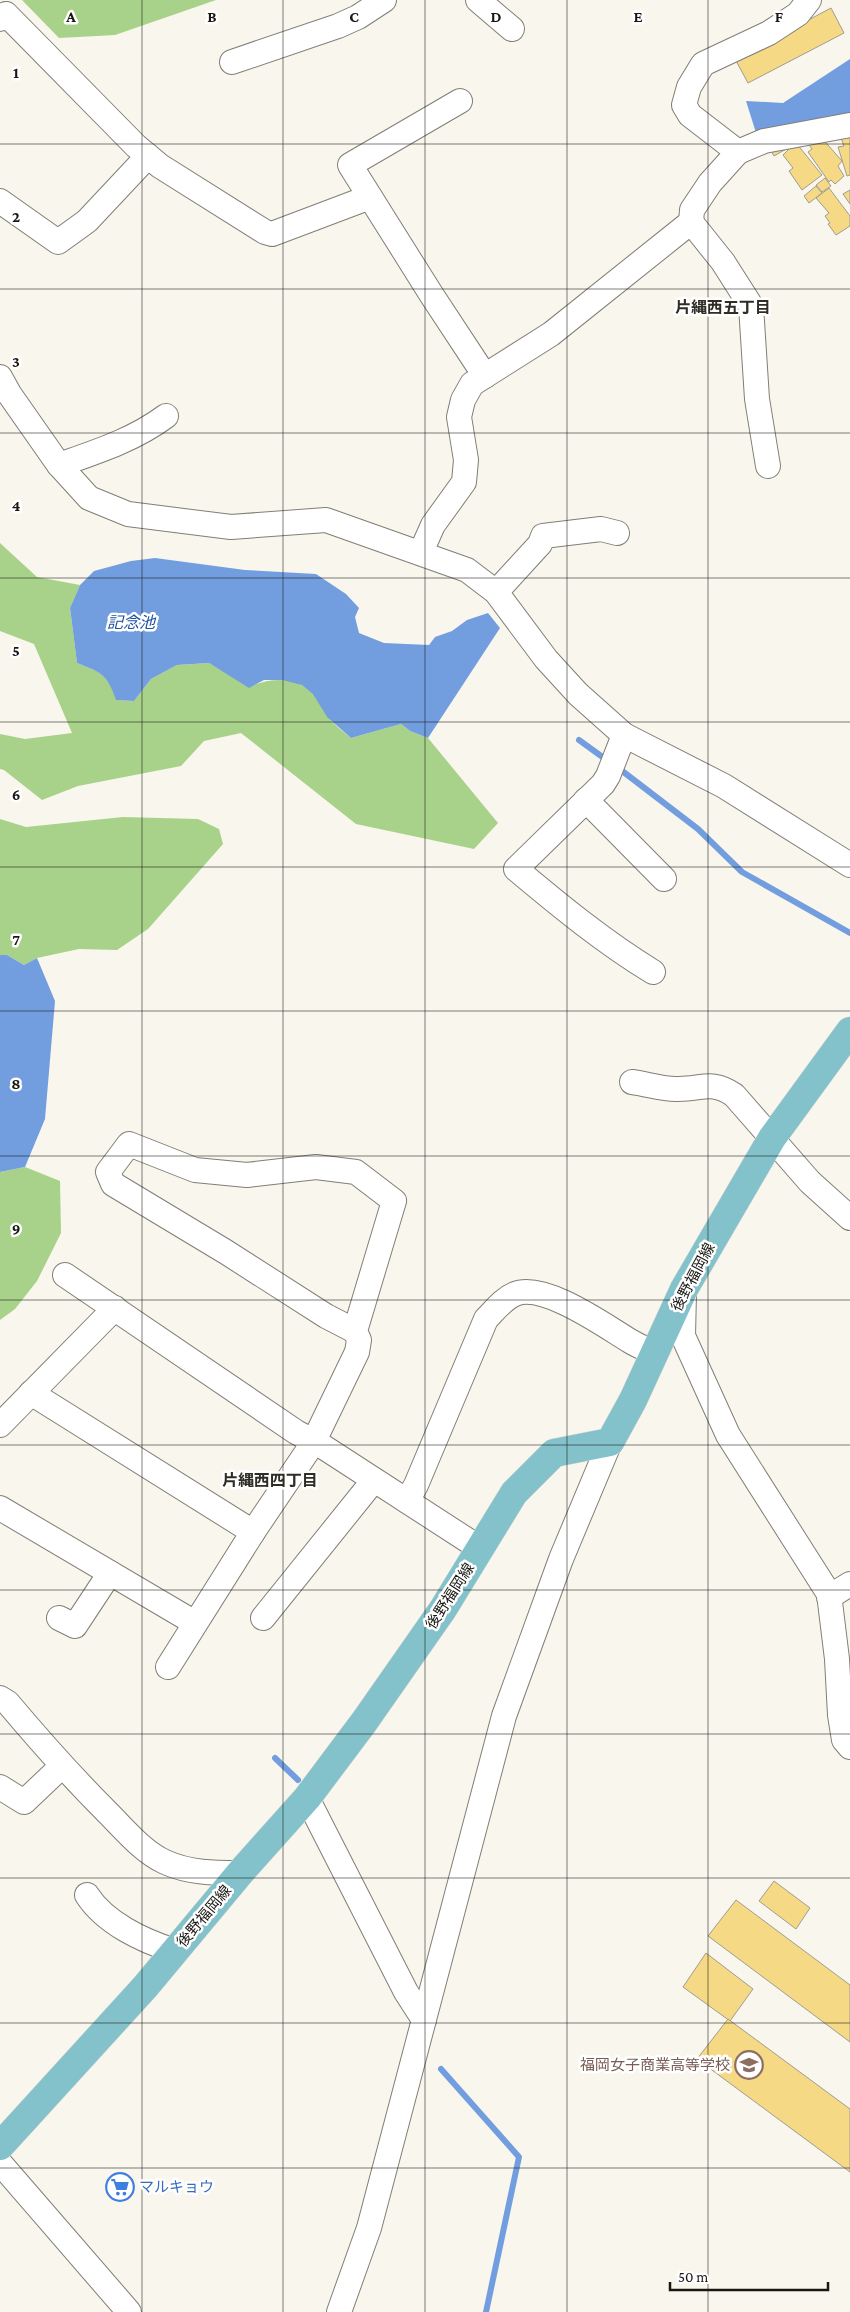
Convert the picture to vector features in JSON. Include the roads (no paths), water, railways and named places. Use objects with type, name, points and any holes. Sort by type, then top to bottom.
[{"type":"main road","name":"後野福岡線","points":[[0,2146],[144,1987],[240,1873],[307,1798],[364,1722],[437,1617],[514,1493],[554,1453],[610,1442],[684,1289],[772,1138],[850,1031]]},
{"type":"street","points":[[232,62],[338,26],[358,17],[384,0]]},
{"type":"street","points":[[478,0],[512,29]]},
{"type":"street","points":[[738,152],[690,115],[684,105],[689,87],[703,64],[769,33],[798,14],[809,0]]},
{"type":"street","points":[[0,19],[6,14],[148,156],[264,232],[272,234],[370,197]]},
{"type":"street","points":[[460,101],[350,165],[485,376]]},
{"type":"street","points":[[768,466],[757,399],[751,306],[723,262],[691,222],[692,210],[710,183],[738,152],[764,142],[850,126]]},
{"type":"street","points":[[0,201],[58,242],[87,221],[148,156]]},
{"type":"street","points":[[421,552],[432,525],[464,482],[466,460],[459,417],[463,400],[472,384],[551,334],[691,222]]},
{"type":"street","points":[[0,377],[10,395],[60,465],[89,498],[128,514],[231,527],[326,520],[421,552],[467,570],[496,592],[546,659],[578,694],[624,735],[724,786],[850,865]]},
{"type":"street","points":[[60,465],[118,443],[152,426],[166,416]]},
{"type":"street","points":[[496,592],[540,544],[543,536],[601,529],[617,533]]},
{"type":"street","points":[[624,735],[608,776],[516,869],[614,948],[653,972]]},
{"type":"street","points":[[586,800],[664,879]]},
{"type":"street","points":[[632,1082],[676,1089],[708,1085],[724,1089],[734,1095],[810,1182],[850,1218]]},
{"type":"street","points":[[168,1667],[252,1532],[313,1443],[357,1352],[359,1340],[355,1331],[326,1316],[113,1184],[108,1172],[129,1144],[195,1170],[247,1175],[316,1166],[356,1172],[394,1201],[355,1331]]},
{"type":"street","points":[[65,1275],[313,1443],[322,1446],[480,1549]]},
{"type":"street","points":[[684,1289],[682,1336],[728,1435],[754,1479],[791,1532],[829,1597],[837,1659],[840,1715],[844,1740],[850,1747]]},
{"type":"street","points":[[407,1501],[416,1485],[486,1319],[503,1302],[517,1293],[547,1294],[654,1353]]},
{"type":"street","points":[[0,1425],[115,1308]]},
{"type":"street","points":[[31,1393],[252,1532]]},
{"type":"street","points":[[339,2312],[369,2228],[504,1716],[561,1559],[610,1442]]},
{"type":"street","points":[[263,1618],[374,1480]]},
{"type":"street","points":[[0,1508],[195,1623]]},
{"type":"street","points":[[74,1626],[110,1574]]},
{"type":"street","points":[[829,1597],[850,1584]]},
{"type":"street","points":[[0,1698],[8,1703],[62,1766],[140,1846],[164,1862],[185,1869],[206,1873],[240,1873]]},
{"type":"street","points":[[0,1787],[24,1802],[62,1766]]},
{"type":"street","points":[[307,1798],[406,1992],[424,2020]]},
{"type":"street","points":[[87,1895],[104,1915],[163,1947],[175,1951]]},
{"type":"street","points":[[0,2163],[129,2312]]},
{"type":"water","points":[[850,59],[850,118],[757,136],[746,101],[783,103]]},
{"type":"water","name":"記念池","points":[[155,558],[245,570],[316,574],[346,594],[359,608],[355,617],[359,633],[384,643],[429,645],[435,637],[452,631],[467,620],[488,613],[500,628],[428,738],[410,731],[401,724],[351,738],[327,717],[313,694],[302,685],[282,680],[264,680],[249,688],[209,663],[177,665],[151,679],[134,701],[116,700],[110,685],[98,672],[77,663],[70,608],[80,585],[94,571],[131,561]]},
{"type":"water","points":[[0,955],[7,955],[24,965],[37,958],[55,1001],[45,1119],[25,1167],[0,1172]]},
{"type":"waterway","points":[[579,740],[608,761]]},
{"type":"waterway","points":[[617,767],[698,829],[742,872],[850,933]]},
{"type":"waterway","points":[[275,1758],[298,1780]]},
{"type":"waterway","points":[[441,2069],[519,2157],[486,2312]]},
{"type":"place","name":"福岡女子商業高等学校","points":[[749,2065]]},
{"type":"place","name":"マルキョウ","points":[[120,2187]]},
{"type":"district","name":"片縄西五丁目","points":[[723,307]]},
{"type":"district","name":"片縄西四丁目","points":[[270,1480]]}]
